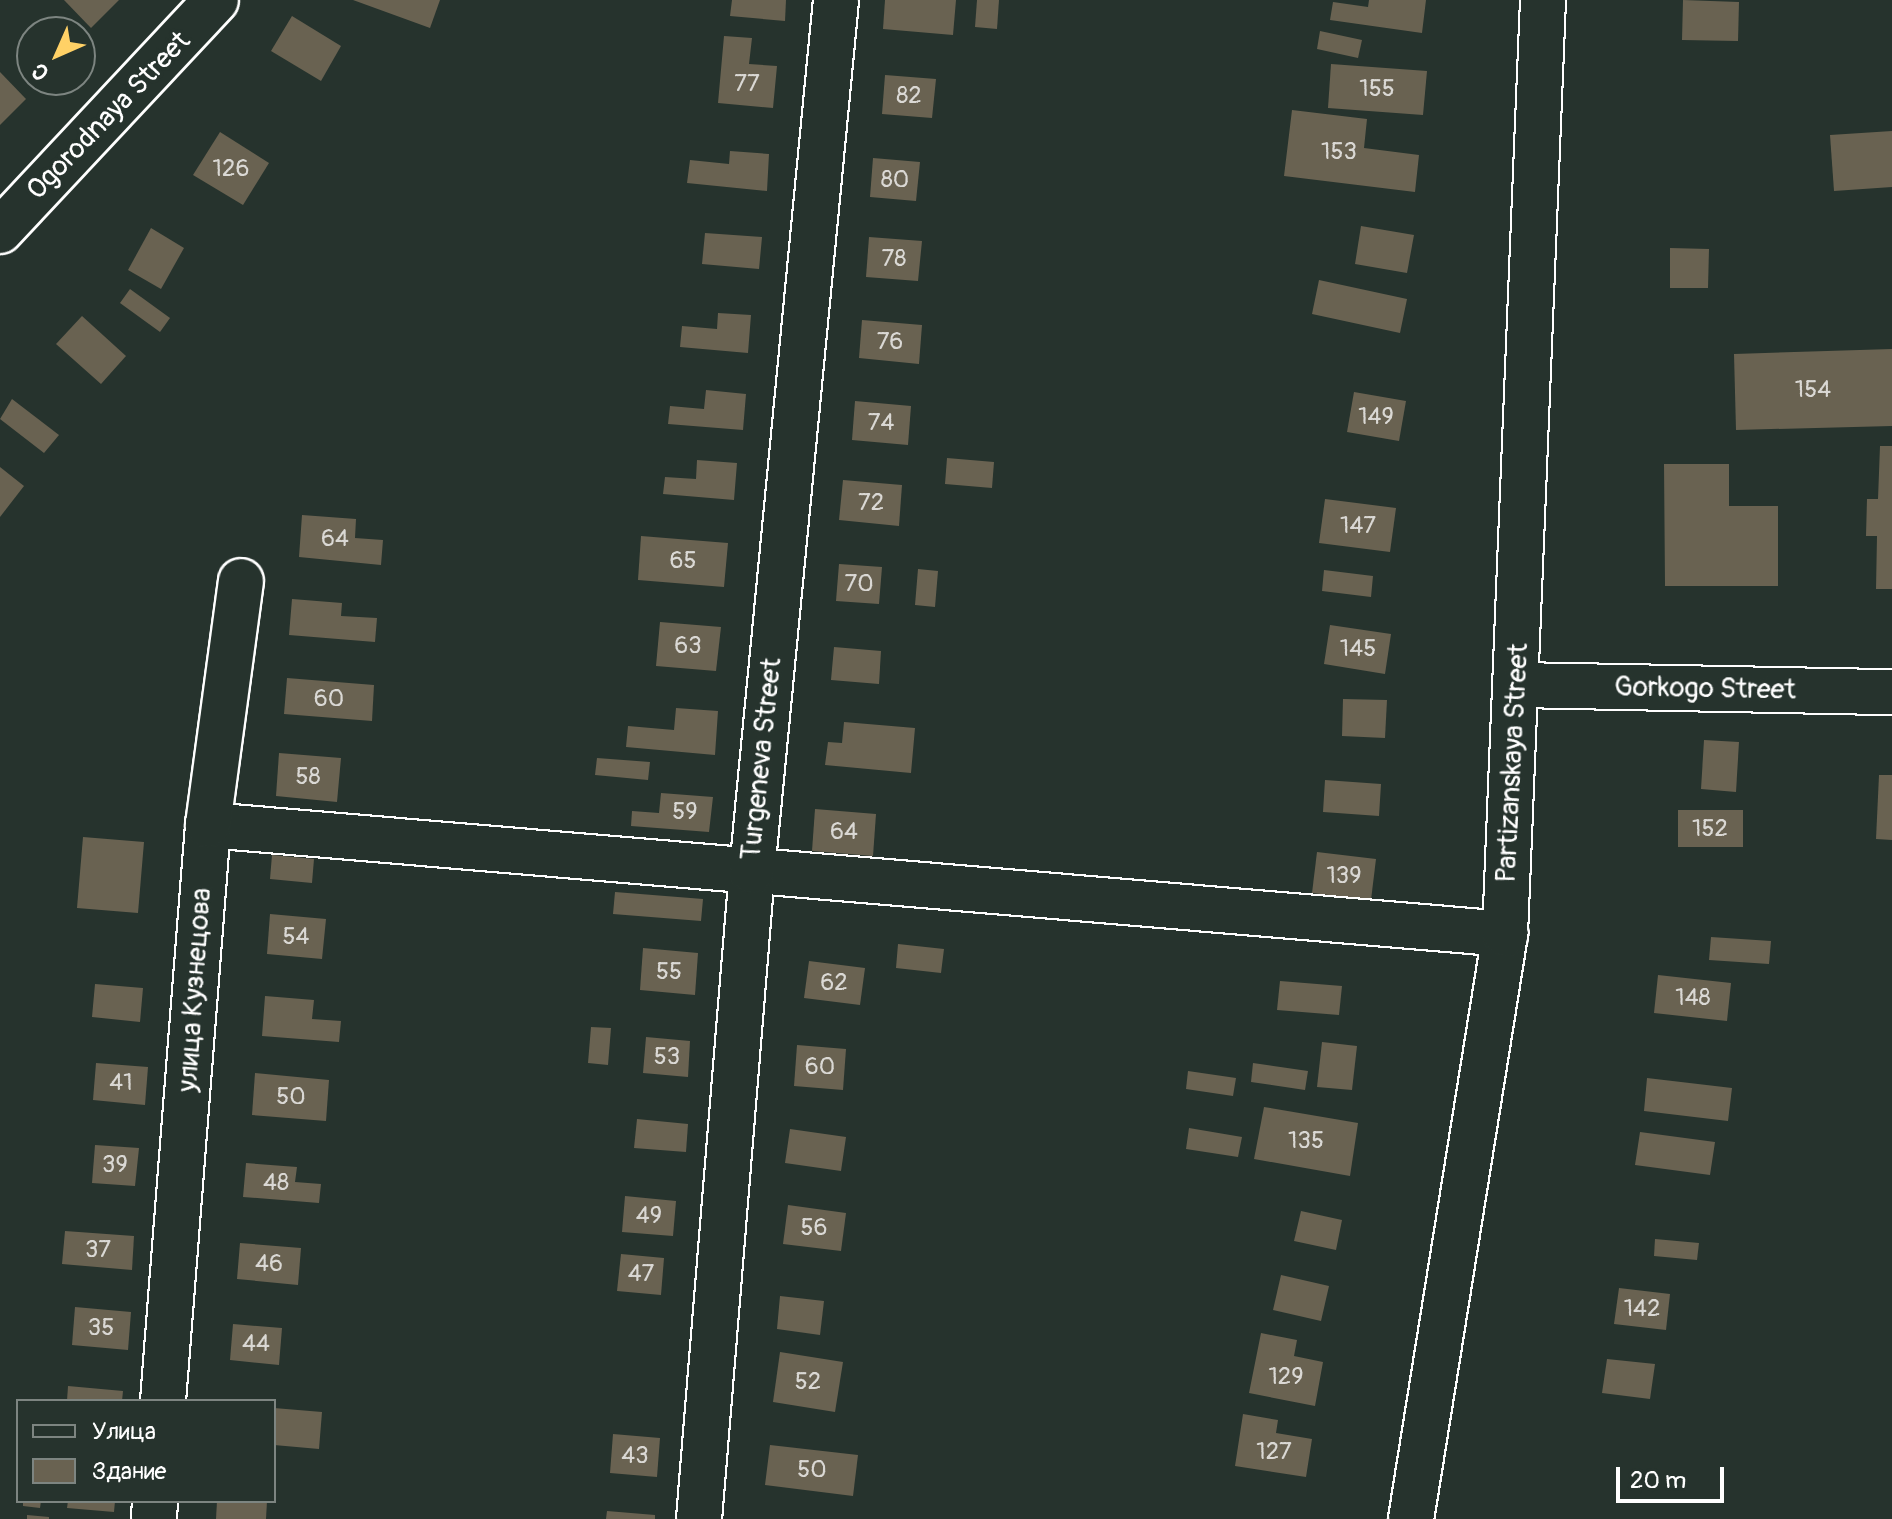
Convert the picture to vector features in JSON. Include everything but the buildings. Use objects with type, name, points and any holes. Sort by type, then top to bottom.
[{"type":"street","name":"Ogorodnaya Street","points":[[0,231],[216,0]]},
{"type":"street","name":"Turgeneva Street","points":[[699,1519],[752,871],[836,0]]},
{"type":"street","name":"Partizanskaya Street","points":[[1411,1519],[1505,934],[1518,685],[1543,0]]},
{"type":"street","name":"улица Кузнецова","points":[[163,1399],[208,825],[241,581]]},
{"type":"street","name":"Gorkogo Street","points":[[1518,685],[1892,692]]},
{"type":"street","points":[[208,825],[1505,934]]}]
